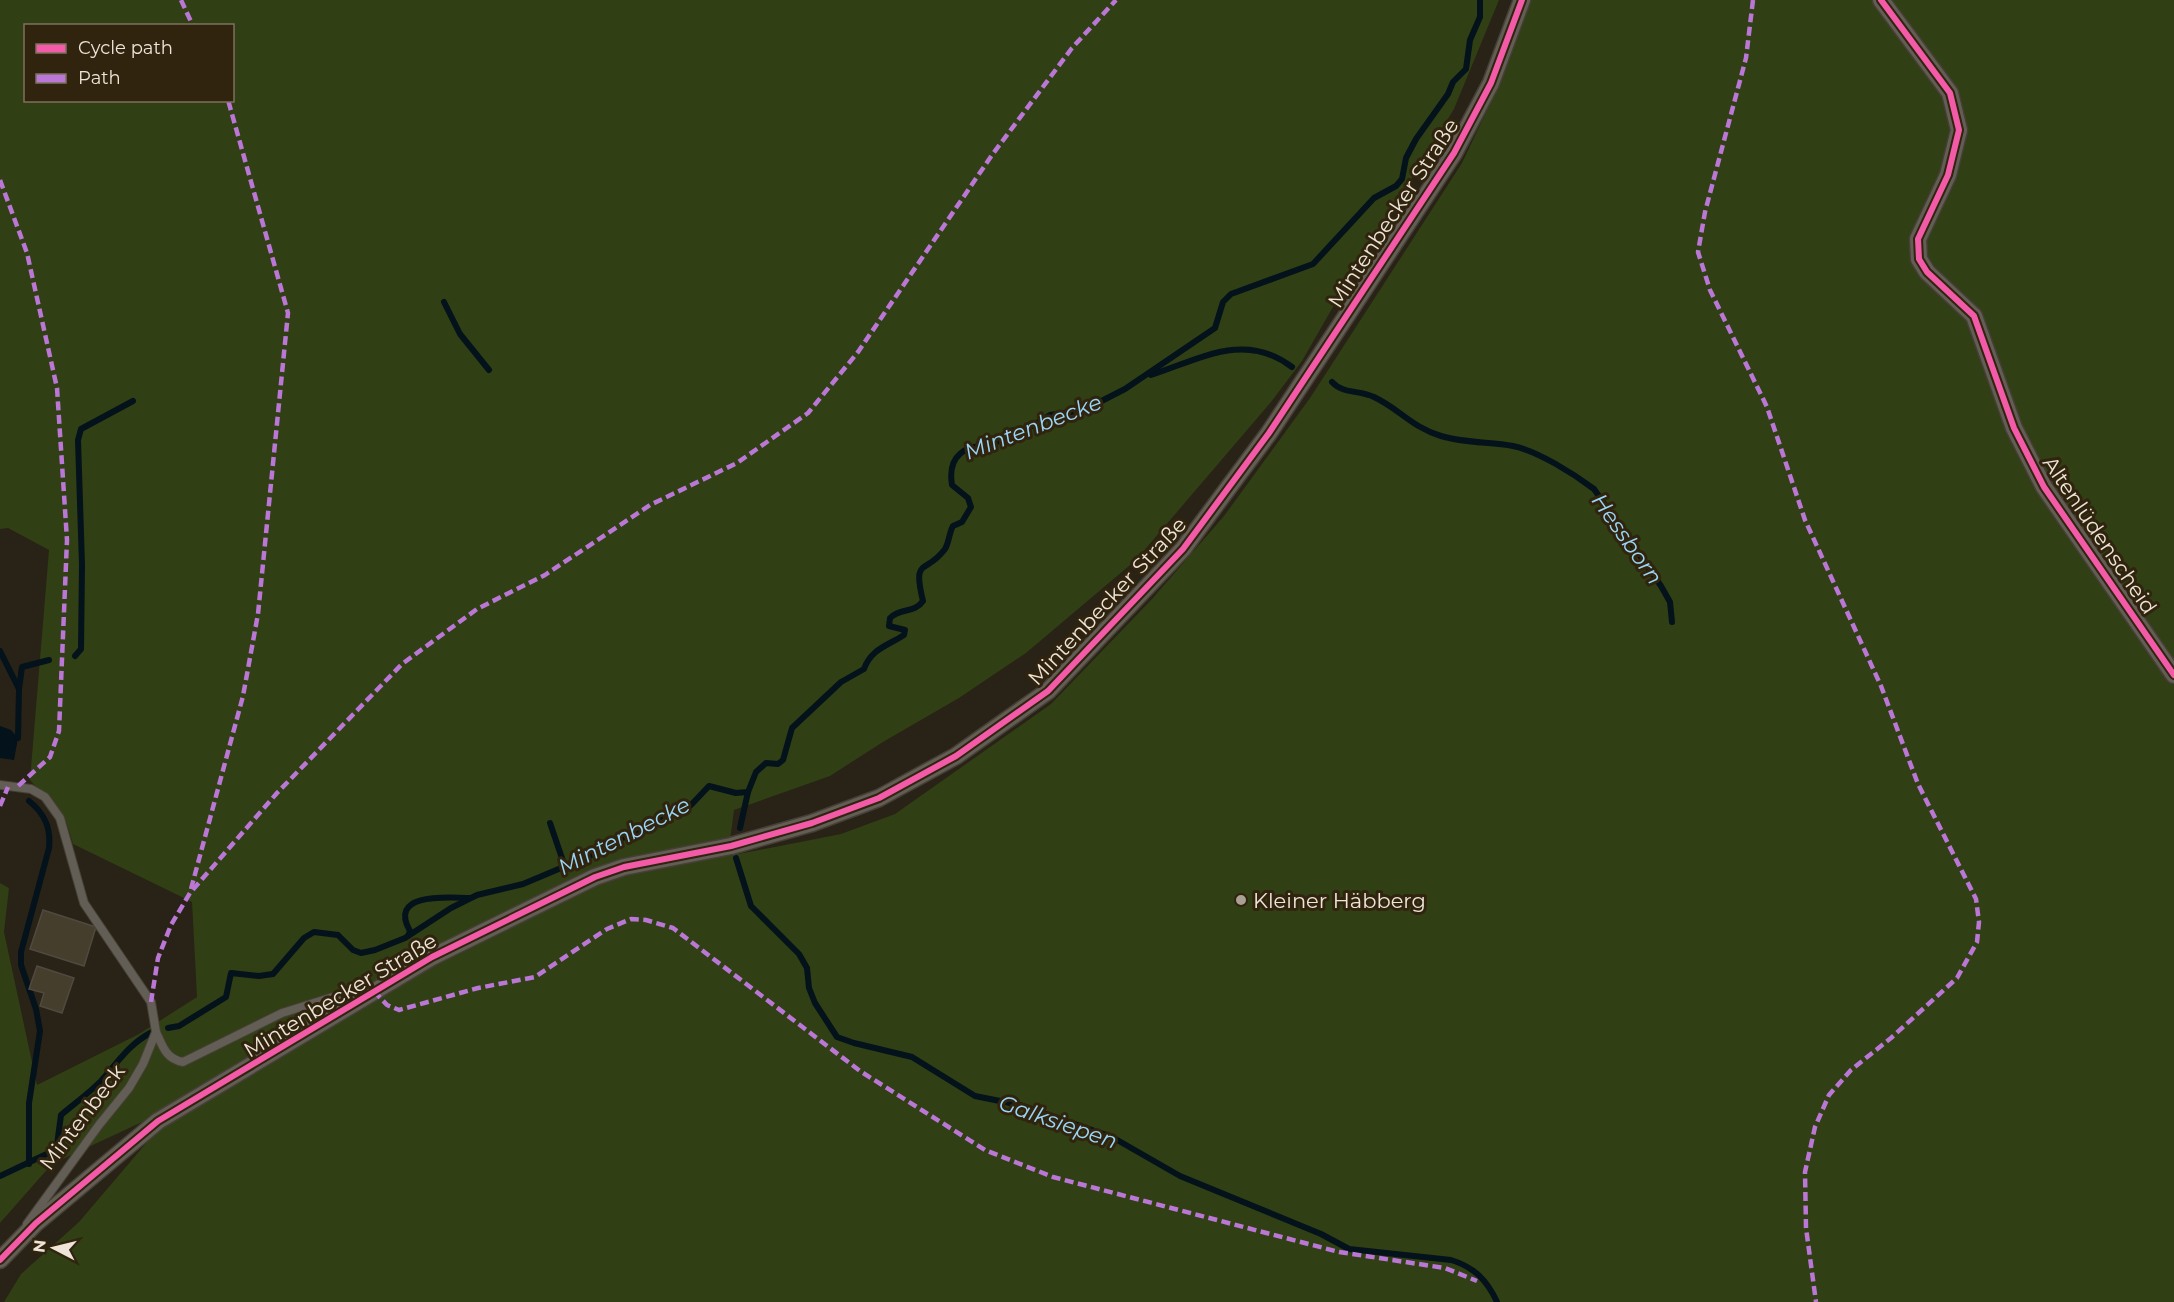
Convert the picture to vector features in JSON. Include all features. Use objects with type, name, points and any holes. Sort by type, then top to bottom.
[{"type":"street","name":"Mintenbecker Straße","points":[[0,1260],[17,1240],[158,1121],[432,957],[595,878],[624,867],[731,846],[812,824],[879,798],[956,756],[1048,691],[1183,549],[1269,433],[1454,153],[1491,83],[1522,0]]},
{"type":"street","name":"Altenlüdenscheid","points":[[1881,0],[1950,93],[1959,130],[1948,175],[1918,239],[1919,259],[1927,272],[1974,316],[2014,428],[2044,487],[2174,675]]},
{"type":"lane","points":[[0,785],[32,789],[45,797],[60,818],[84,903],[151,1002],[156,1032],[165,1053],[174,1060],[183,1062],[282,1013],[336,996],[374,991]]},
{"type":"lane","name":"Mintenbeck","points":[[17,1240],[36,1209],[129,1088],[144,1064],[156,1032]]},
{"type":"green space","points":[[0,0],[1499,0],[1454,109],[1302,361],[1271,402],[1136,560],[1026,653],[959,698],[830,776],[734,810],[728,856],[841,834],[895,814],[1051,704],[1152,599],[1224,516],[1310,398],[1462,163],[1500,83],[1531,0],[2174,0],[2174,1302],[4,1302],[21,1274],[79,1222],[171,1114],[170,1109],[52,1164],[0,1223],[0,883],[9,888],[4,932],[37,1085],[139,1034],[197,997],[192,902],[73,844],[66,821],[30,780],[49,550],[8,528],[0,529]]},
{"type":"shaded area","points":[[0,726],[11,730],[18,738],[14,760],[0,758]]},
{"type":"building","points":[[43,910],[96,927],[84,966],[30,949]]},
{"type":"building","points":[[37,966],[74,978],[62,1013],[40,1006],[44,993],[29,989]]},
{"type":"waterway","name":"Mintenbecke","points":[[168,1028],[179,1026],[226,997],[231,973],[259,976],[273,974],[304,938],[314,932],[338,935],[353,950],[361,953],[375,950],[405,938],[451,908],[477,895],[523,884],[592,855],[614,840],[638,834],[664,814],[678,812],[691,805],[709,786],[736,793],[748,792],[756,772],[766,763],[778,764],[783,760],[792,728],[841,682],[864,669],[875,652],[904,635],[905,630],[889,626],[890,618],[916,608],[923,601],[920,572],[945,549],[953,526],[962,522],[971,507],[968,498],[952,485],[952,466],[960,454],[974,447],[992,446],[1010,431],[1028,428],[1050,415],[1084,410],[1125,389],[1215,328],[1223,302],[1231,294],[1313,264],[1374,198],[1396,186],[1402,179],[1406,158],[1416,139],[1448,94],[1453,82],[1466,69],[1470,40],[1480,17],[1480,0]]},
{"type":"waterway","points":[[444,302],[460,334],[489,370]]},
{"type":"waterway","name":"Hessborn","points":[[1151,375],[1205,356],[1240,349],[1274,356],[1292,367]]},
{"type":"waterway","name":"Hessborn","points":[[1332,382],[1346,390],[1374,397],[1414,423],[1441,436],[1523,449],[1555,464],[1586,483],[1594,489],[1661,586],[1670,602],[1672,622]]},
{"type":"waterway","points":[[75,656],[81,649],[82,565],[78,440],[81,429],[133,401]]},
{"type":"waterway","points":[[0,651],[19,689],[18,738]]},
{"type":"waterway","points":[[19,689],[22,667],[49,660]]},
{"type":"waterway","name":"Galksiepen","points":[[740,828],[748,792]]},
{"type":"waterway","points":[[29,801],[46,822],[49,848],[21,952],[21,965],[36,1009],[40,1031],[29,1103],[29,1164]]},
{"type":"waterway","points":[[550,823],[565,867]]},
{"type":"waterway","name":"Galksiepen","points":[[736,858],[751,906],[799,954],[807,968],[809,988],[815,1003],[837,1037],[912,1057],[975,1096],[1020,1105],[1112,1137],[1180,1176],[1321,1234],[1349,1249],[1451,1260],[1459,1263],[1479,1275],[1497,1302]]},
{"type":"waterway","points":[[408,936],[410,931],[405,919],[407,910],[413,904],[434,898],[469,898]]},
{"type":"waterway","name":"Mintenbecke","points":[[0,1176],[53,1151],[57,1145],[61,1115],[101,1081],[130,1048],[152,1032]]},
{"type":"marked path","points":[[181,0],[192,24]]},
{"type":"marked path","points":[[151,1002],[158,958],[171,925],[190,893],[277,793],[402,664],[477,609],[545,575],[650,505],[737,463],[808,413],[858,352],[992,155],[1072,48],[1116,0]]},
{"type":"marked path","points":[[1753,0],[1746,58],[1705,212],[1698,252],[1710,290],[1767,407],[1805,520],[1881,686],[1918,784],[1976,899],[1979,922],[1977,942],[1957,978],[1891,1038],[1851,1070],[1829,1095],[1815,1127],[1805,1172],[1806,1228],[1816,1302]]},
{"type":"marked path","points":[[191,889],[243,696],[258,614],[288,313],[229,102]]},
{"type":"marked path","points":[[0,180],[27,253],[57,388],[67,540],[59,731],[50,757],[17,787]]},
{"type":"marked path","points":[[0,806],[8,787]]},
{"type":"marked path","points":[[374,991],[387,1005],[399,1010],[478,988],[535,977],[607,929],[631,919],[646,920],[673,928],[860,1071],[985,1150],[1053,1177],[1339,1252],[1445,1268],[1477,1281]]},
{"type":"cycle path","points":[[0,1260],[36,1223],[158,1121],[432,957],[595,877],[624,867],[731,846],[812,823],[879,798],[956,756],[1048,691],[1183,549],[1269,433],[1454,153],[1491,83],[1522,0]]},
{"type":"cycle path","points":[[1881,0],[1950,93],[1959,130],[1948,175],[1918,239],[1919,259],[1927,272],[1974,316],[2014,428],[2044,487],[2174,675]]},
{"type":"place","name":"Kleiner Häbberg","points":[[1241,900]]}]
